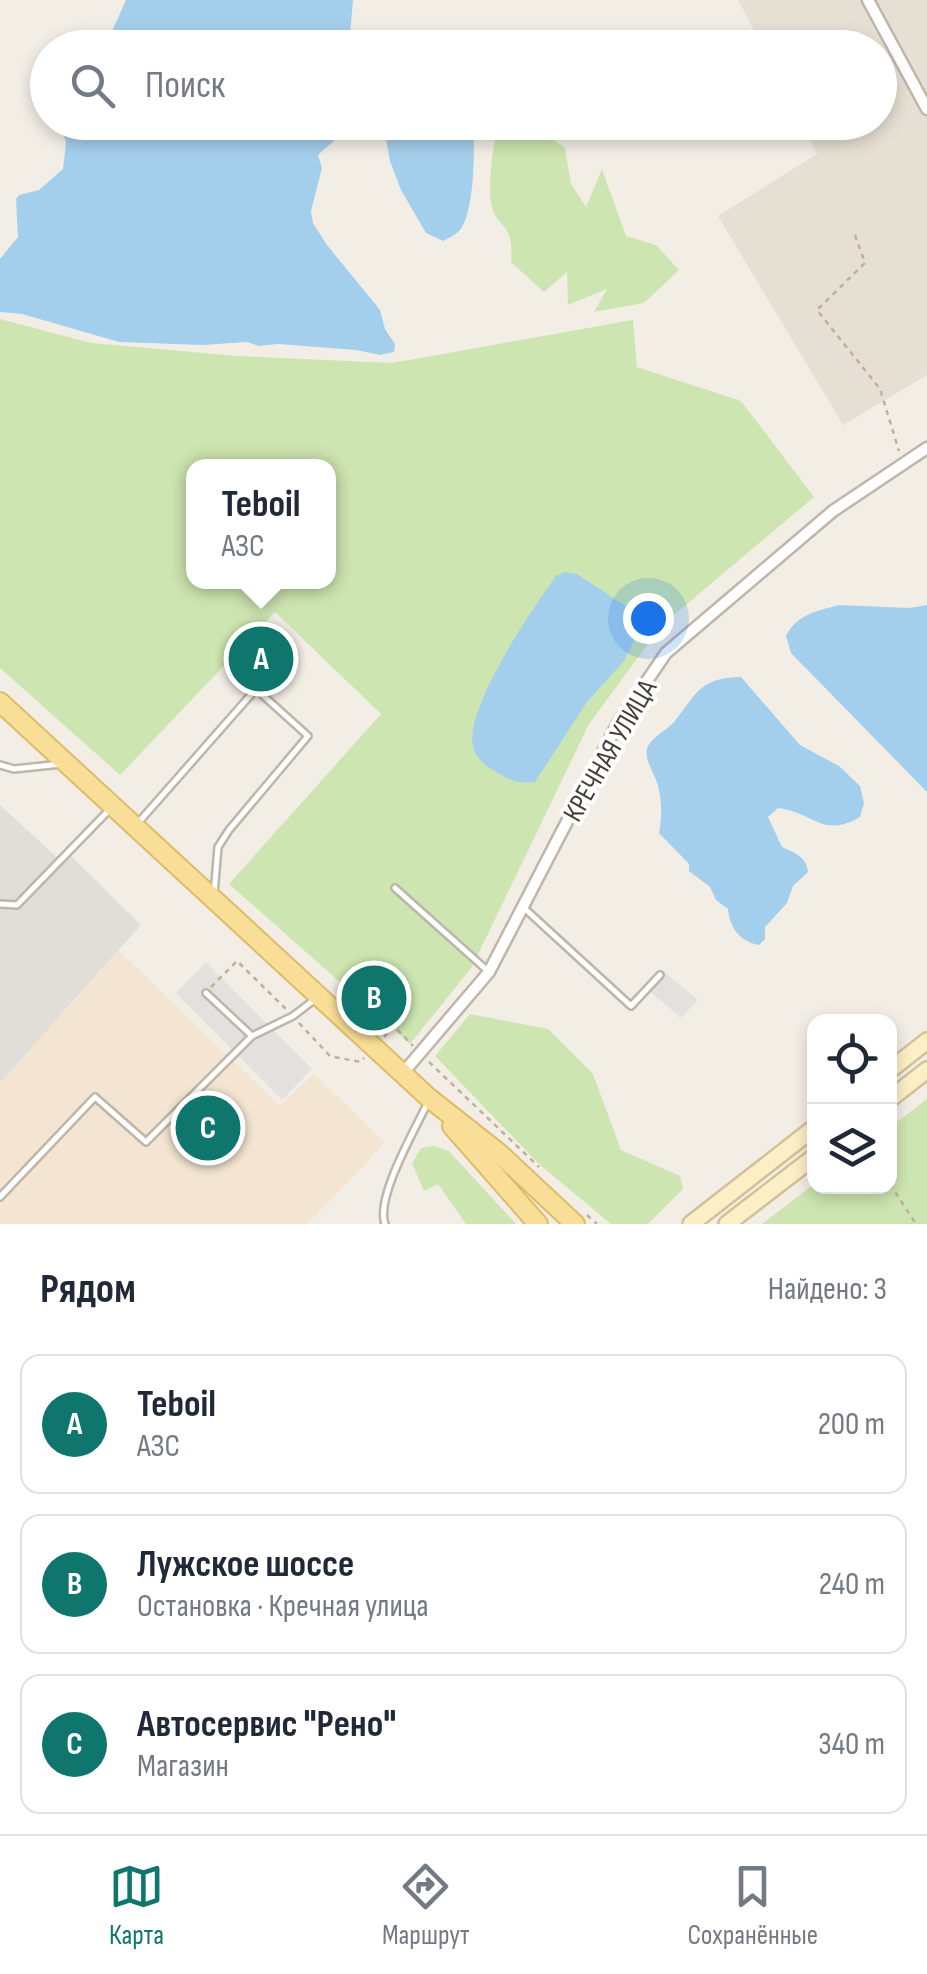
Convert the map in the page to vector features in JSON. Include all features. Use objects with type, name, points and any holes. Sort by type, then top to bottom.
[{"type":"main road","points":[[0,702],[429,1098],[579,1218]]},
{"type":"main road","points":[[897,1065],[927,1042]]},
{"type":"main road","points":[[897,1094],[927,1070]]},
{"type":"main road","points":[[429,1098],[524,1215],[538,1224]]},
{"type":"main road","points":[[691,1224],[807,1133]]},
{"type":"main road","points":[[728,1224],[807,1162]]},
{"type":"street","points":[[868,0],[884,30]]},
{"type":"street","points":[[897,54],[927,109]]},
{"type":"street","name":"КРЕЧНАЯ УЛИЦА","points":[[403,1073],[490,972],[617,725],[666,653],[834,511],[927,448]]},
{"type":"lane","points":[[136,826],[256,689],[308,736],[218,848],[214,897]]},
{"type":"lane","points":[[0,765],[14,770],[68,764]]},
{"type":"lane","points":[[0,904],[17,904],[113,805]]},
{"type":"lane","points":[[395,888],[490,972]]},
{"type":"lane","points":[[523,908],[631,1006],[660,975]]},
{"type":"lane","points":[[206,993],[252,1036]]},
{"type":"lane","points":[[0,1197],[95,1097],[146,1142],[252,1036],[293,1016],[321,996]]},
{"type":"lane","points":[[385,1224],[382,1216],[388,1190],[429,1098]]},
{"type":"path","points":[[855,235],[866,263],[817,310],[880,390],[904,466]]},
{"type":"path","points":[[206,993],[237,961],[330,1056],[360,1062]]},
{"type":"path","points":[[394,1026],[543,1172]]},
{"type":"path","points":[[896,1194],[916,1224]]},
{"type":"path","points":[[579,1218],[597,1224]]},
{"type":"shaded area","points":[[738,0],[927,0],[927,375],[843,425],[718,216],[817,154],[810,140],[897,140],[897,30],[754,30]]},
{"type":"shaded area","points":[[0,805],[63,863],[71,856],[141,925],[0,1083]]},
{"type":"shaded area","points":[[119,951],[280,1106],[314,1074],[385,1143],[307,1224],[0,1224],[0,1083]]},
{"type":"shaded area","points":[[206,962],[312,1069],[282,1100],[176,993]]},
{"type":"shaded area","points":[[663,971],[698,1000],[681,1018],[647,989]]},
{"type":"green space","points":[[495,140],[554,140],[565,148],[571,184],[586,207],[602,169],[626,236],[656,245],[679,270],[644,303],[594,312],[607,289],[568,305],[567,272],[544,292],[511,262],[508,232],[491,203]]},
{"type":"green space","points":[[0,319],[91,343],[237,356],[392,363],[633,320],[637,367],[741,401],[814,497],[662,625],[589,724],[472,967],[410,1044],[229,884],[381,714],[275,612],[120,775],[0,668]]},
{"type":"green space","points":[[470,1014],[548,1029],[593,1074],[621,1150],[680,1176],[683,1189],[648,1224],[611,1224],[539,1164],[435,1056]]},
{"type":"green space","points":[[927,1099],[927,1224],[762,1224],[807,1189],[807,1194],[897,1194],[897,1122]]},
{"type":"green space","points":[[434,1146],[449,1151],[516,1224],[466,1224],[438,1184],[424,1191],[412,1163],[421,1148]]},
{"type":"water","points":[[126,0],[353,0],[350,30],[113,30]]},
{"type":"water","points":[[335,140],[318,155],[322,168],[311,211],[313,223],[380,310],[385,329],[395,344],[394,352],[380,355],[247,342],[119,342],[22,314],[0,312],[0,259],[18,237],[16,199],[39,190],[63,169],[66,142]]},
{"type":"water","points":[[386,140],[473,140],[469,206],[458,232],[443,241],[426,233],[401,190]]},
{"type":"water","points":[[564,572],[577,574],[633,611],[639,630],[624,661],[587,702],[535,782],[518,782],[486,766],[473,747],[473,730],[502,659],[556,576]]},
{"type":"water","points":[[839,605],[927,605],[927,792],[791,653],[786,636],[796,623],[808,614]]},
{"type":"water","points":[[741,677],[800,745],[839,766],[860,786],[864,803],[860,817],[836,825],[778,808],[768,817],[782,847],[802,859],[808,872],[793,886],[787,903],[765,927],[765,939],[759,945],[737,933],[728,909],[716,900],[710,887],[689,871],[689,864],[659,833],[660,798],[647,754],[651,741],[674,722],[700,689],[716,681]]},
{"type":"place","name":"Teboil","points":[[261,659]]},
{"type":"place","name":"Лужское шоссе","points":[[374,998]]},
{"type":"place","name":"Автосервис \"Рено\"","points":[[208,1128]]}]
